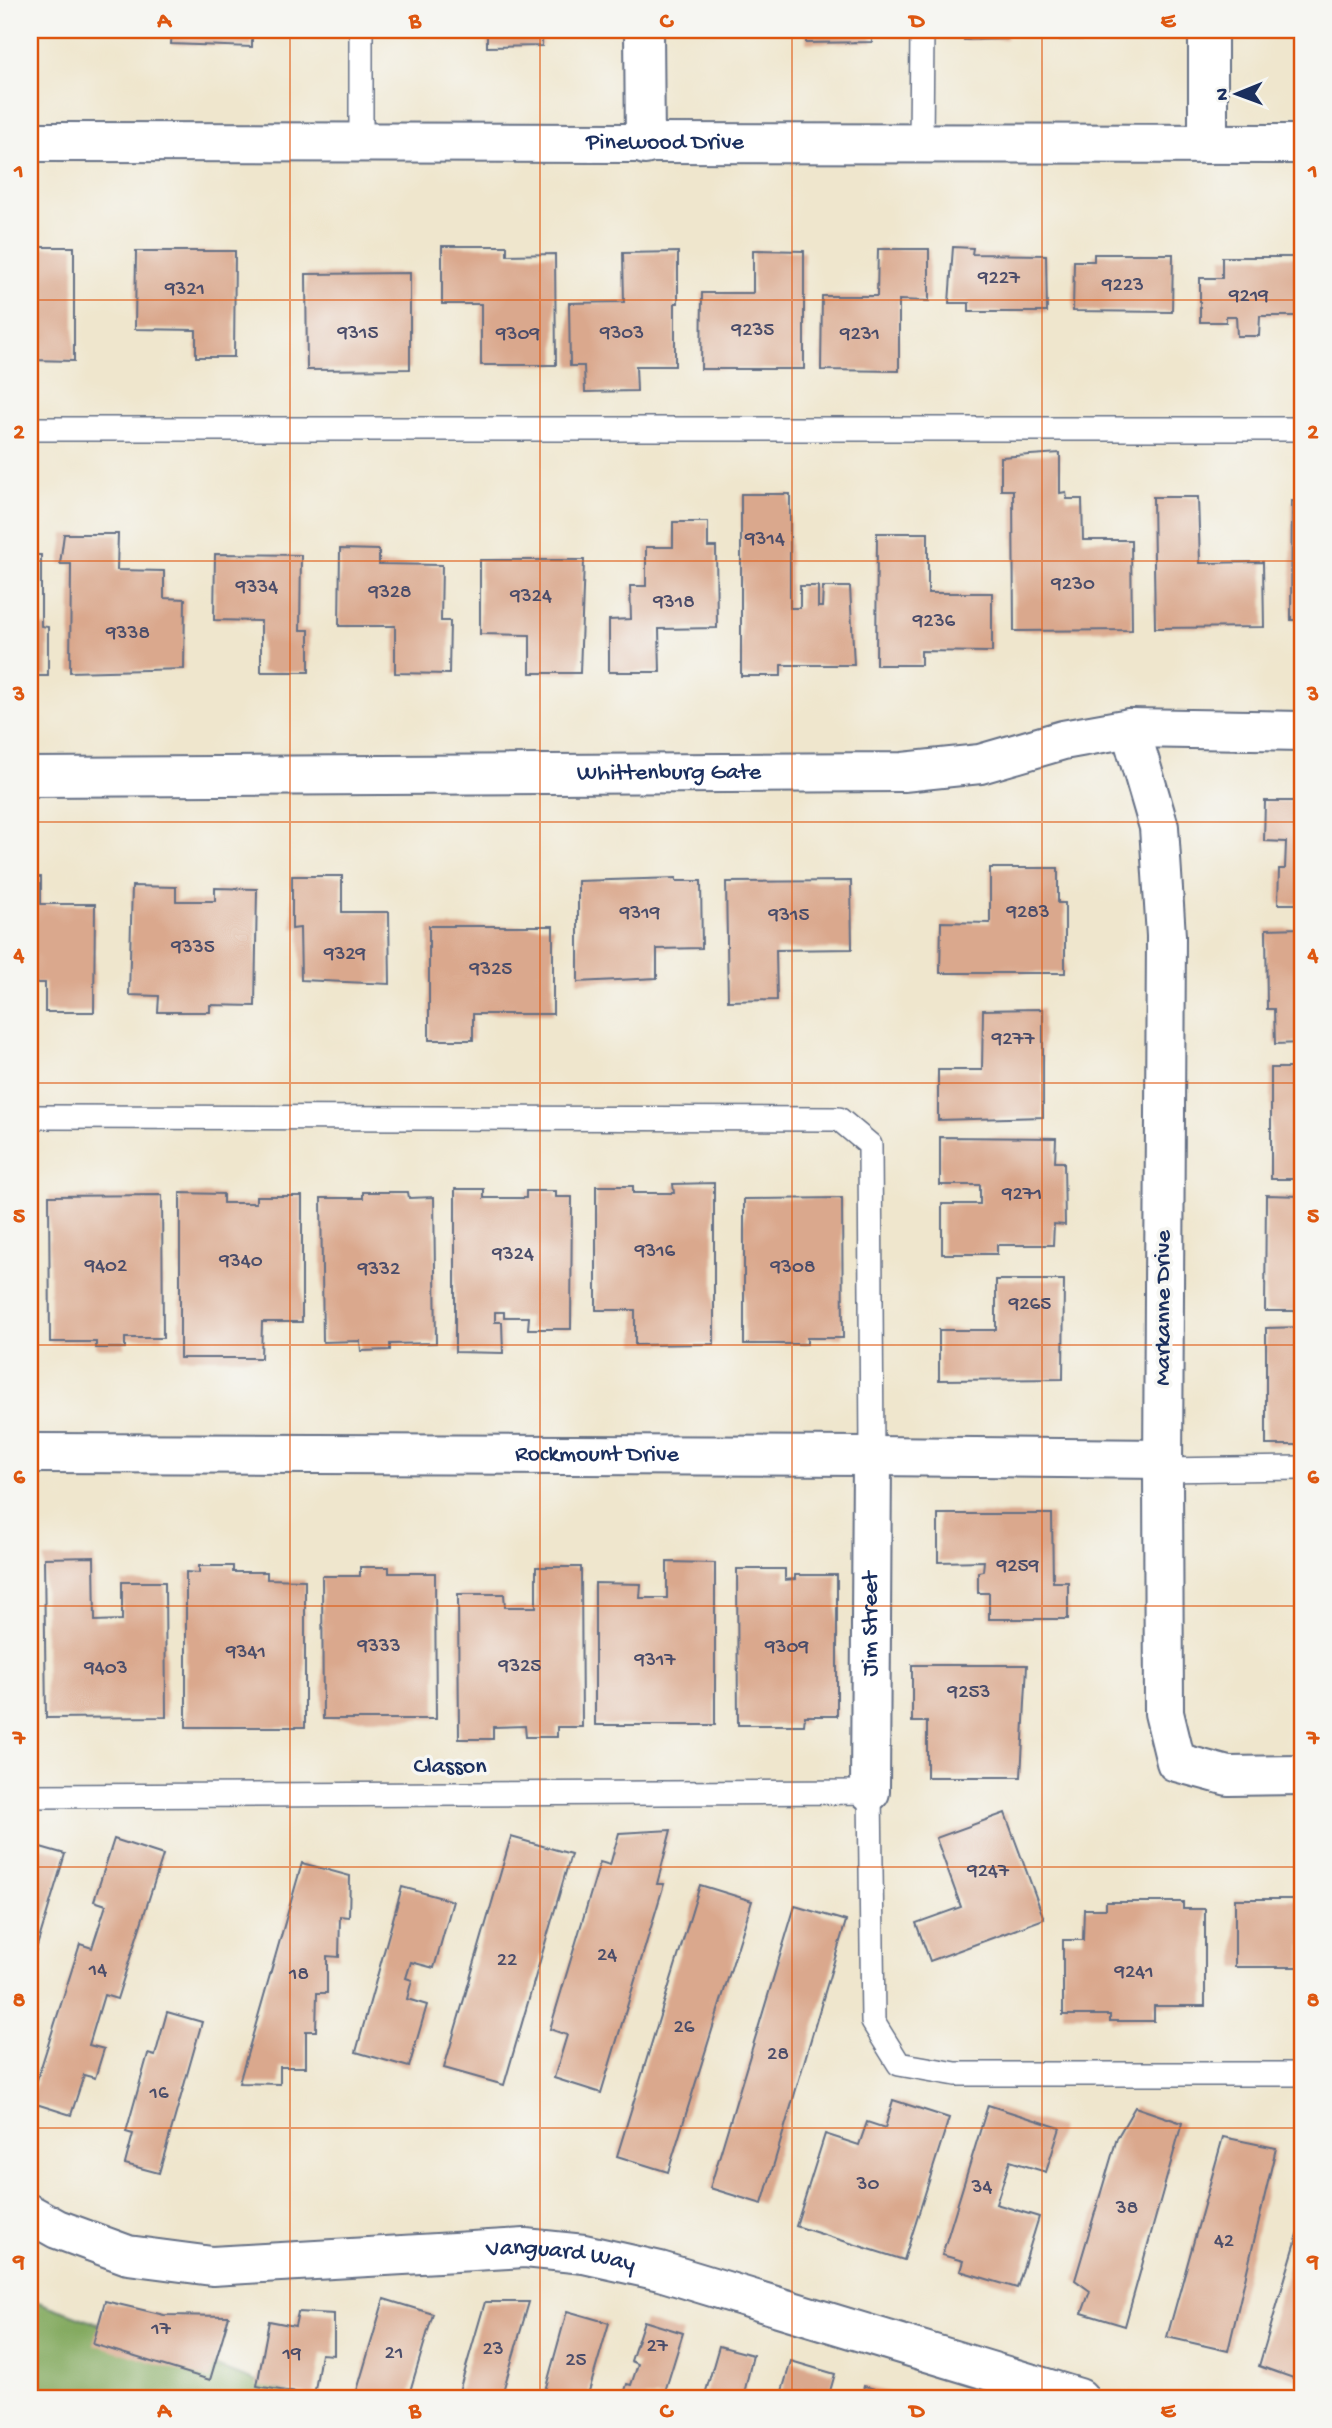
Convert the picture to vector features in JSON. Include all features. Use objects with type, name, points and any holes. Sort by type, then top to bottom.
[{"type":"street","points":[[644,30],[645,145]]},
{"type":"street","points":[[1208,30],[1208,144]]},
{"type":"street","name":"Pinewood Drive","points":[[30,142],[1302,144]]},
{"type":"street","name":"Whittenburg Gate","points":[[30,777],[904,772],[980,764],[1063,740],[1130,728],[1302,731]]},
{"type":"street","name":"Markanne Drive","points":[[1130,728],[1159,827],[1167,936],[1164,1713],[1176,1762],[1228,1776],[1302,1775]]},
{"type":"street","name":"Rockmount Drive","points":[[30,1452],[872,1456],[1163,1465]]},
{"type":"street","name":"Jim Street","points":[[870,1792],[872,1456]]},
{"type":"street","name":"Vanguard Way","points":[[30,2214],[57,2229],[128,2255],[212,2266],[525,2248],[584,2254],[660,2271],[1079,2398]]},
{"type":"lane","points":[[361,30],[361,143]]},
{"type":"lane","points":[[921,142],[922,30]]},
{"type":"lane","points":[[30,429],[1302,429]]},
{"type":"lane","points":[[30,1117],[839,1119],[870,1145],[872,1456]]},
{"type":"lane","points":[[1163,1465],[1302,1468]]},
{"type":"lane","points":[[870,1792],[873,2022],[899,2064],[956,2074],[1302,2074]]},
{"type":"lane","name":"Classon","points":[[30,1796],[870,1792]]},
{"type":"green space","points":[[30,2299],[301,2398],[30,2398]]},
{"type":"building","points":[[172,30],[252,30],[252,47],[171,44]]},
{"type":"building","points":[[487,30],[542,30],[542,46],[487,47]]},
{"type":"building","points":[[806,30],[872,30],[872,42],[806,43]]},
{"type":"building","points":[[963,30],[1007,30],[1007,39],[964,40]]},
{"type":"building","points":[[1040,30],[1097,30],[1097,39],[1040,40]]},
{"type":"building","points":[[442,246],[507,246],[507,255],[555,254],[556,365],[481,365],[481,304],[442,304]]},
{"type":"building","points":[[30,247],[74,247],[74,361],[30,360]]},
{"type":"building","points":[[953,247],[973,248],[972,254],[1046,255],[1047,312],[969,312],[969,303],[949,303]]},
{"type":"building","points":[[878,249],[929,249],[929,301],[899,300],[899,371],[821,370],[822,296],[877,296]]},
{"type":"building","points":[[753,250],[804,251],[804,369],[701,369],[702,293],[753,293]]},
{"type":"building","points":[[136,251],[235,251],[234,357],[196,357],[196,330],[135,329]]},
{"type":"building","points":[[678,252],[675,366],[636,366],[637,391],[585,392],[584,366],[570,366],[569,303],[624,302],[623,253]]},
{"type":"building","points":[[1094,254],[1173,254],[1172,312],[1073,311],[1074,261],[1094,261]]},
{"type":"building","points":[[1222,257],[1298,257],[1298,316],[1260,316],[1259,336],[1237,336],[1236,316],[1226,316],[1226,322],[1200,322],[1200,278],[1222,278]]},
{"type":"building","points":[[410,273],[410,369],[307,370],[306,274]]},
{"type":"building","points":[[1060,453],[1060,493],[1066,492],[1067,499],[1082,499],[1083,540],[1131,540],[1132,630],[1014,631],[1013,490],[1001,490],[1001,457]]},
{"type":"building","points":[[741,494],[790,494],[790,608],[800,608],[800,586],[818,586],[818,607],[822,607],[823,587],[850,587],[854,665],[781,665],[781,676],[741,676]]},
{"type":"building","points":[[1153,497],[1198,497],[1200,563],[1263,562],[1264,627],[1155,628]]},
{"type":"building","points":[[1292,501],[1302,501],[1302,620],[1291,620]]},
{"type":"building","points":[[673,522],[708,522],[708,547],[716,547],[717,628],[659,629],[660,672],[609,672],[609,620],[631,619],[630,586],[646,586],[646,547],[673,547]]},
{"type":"building","points":[[877,533],[928,533],[928,593],[992,593],[992,652],[921,651],[921,665],[876,665]]},
{"type":"building","points":[[64,534],[118,534],[117,570],[164,571],[164,598],[185,599],[184,669],[70,672],[71,564],[60,564]]},
{"type":"building","points":[[340,549],[379,550],[379,564],[442,565],[441,621],[450,621],[449,674],[395,673],[395,626],[339,626]]},
{"type":"building","points":[[215,554],[301,555],[300,630],[309,630],[309,672],[261,672],[261,621],[214,620]]},
{"type":"building","points":[[30,555],[41,555],[41,626],[48,627],[48,676],[30,676]]},
{"type":"building","points":[[480,560],[584,560],[580,673],[530,673],[530,635],[480,634]]},
{"type":"building","points":[[1265,801],[1302,801],[1302,904],[1278,904],[1279,869],[1285,869],[1286,842],[1264,841]]},
{"type":"building","points":[[990,868],[1058,868],[1058,903],[1065,903],[1065,973],[940,973],[941,922],[990,923]]},
{"type":"building","points":[[292,876],[342,876],[342,912],[389,912],[390,984],[301,980],[300,928],[292,929]]},
{"type":"building","points":[[30,877],[41,877],[41,904],[95,904],[94,1012],[45,1012],[45,983],[30,983]]},
{"type":"building","points":[[676,878],[676,881],[701,881],[702,948],[657,949],[657,978],[578,982],[578,881]]},
{"type":"building","points":[[851,881],[852,949],[776,950],[777,1000],[728,1001],[726,882]]},
{"type":"building","points":[[132,886],[176,887],[176,901],[215,901],[215,888],[257,889],[255,1006],[210,1005],[210,1012],[158,1012],[159,996],[129,995]]},
{"type":"building","points":[[429,926],[553,926],[553,1014],[473,1014],[473,1040],[429,1040]]},
{"type":"building","points":[[1302,928],[1302,1043],[1275,1044],[1274,1009],[1267,1009],[1266,929]]},
{"type":"building","points":[[1043,1009],[1043,1117],[938,1120],[938,1070],[982,1070],[983,1010]]},
{"type":"building","points":[[1271,1068],[1302,1068],[1302,1179],[1271,1179]]},
{"type":"building","points":[[940,1137],[1056,1138],[1055,1162],[1064,1162],[1065,1225],[1054,1224],[1053,1245],[997,1245],[997,1254],[942,1254],[942,1204],[980,1204],[980,1185],[940,1185]]},
{"type":"building","points":[[714,1183],[714,1344],[635,1345],[635,1310],[596,1310],[596,1186],[633,1186],[633,1193],[674,1193],[673,1184]]},
{"type":"building","points":[[455,1189],[484,1189],[484,1198],[526,1198],[526,1191],[556,1191],[556,1197],[572,1197],[571,1329],[528,1329],[529,1317],[504,1317],[504,1312],[495,1312],[495,1322],[502,1322],[503,1353],[455,1352]]},
{"type":"building","points":[[363,1192],[408,1192],[409,1198],[434,1197],[436,1343],[390,1344],[390,1350],[361,1351],[360,1341],[323,1342],[321,1198],[363,1198]]},
{"type":"building","points":[[180,1193],[223,1194],[223,1203],[256,1203],[256,1196],[302,1196],[302,1322],[262,1322],[261,1358],[180,1358]]},
{"type":"building","points":[[162,1195],[163,1338],[125,1338],[125,1348],[96,1348],[96,1342],[50,1342],[49,1196]]},
{"type":"building","points":[[1266,1195],[1302,1196],[1302,1311],[1265,1311]]},
{"type":"building","points":[[842,1198],[843,1338],[807,1338],[807,1344],[744,1344],[744,1199]]},
{"type":"building","points":[[996,1280],[1064,1280],[1063,1379],[939,1380],[939,1330],[996,1330]]},
{"type":"building","points":[[1302,1327],[1302,1445],[1266,1445],[1266,1328]]},
{"type":"building","points":[[938,1514],[1052,1514],[1053,1582],[1068,1582],[1068,1619],[989,1619],[989,1593],[978,1593],[978,1572],[983,1571],[984,1561],[938,1562]]},
{"type":"building","points":[[94,1557],[95,1621],[122,1620],[122,1582],[165,1582],[166,1717],[46,1718],[44,1558]]},
{"type":"building","points":[[667,1562],[715,1563],[715,1725],[595,1725],[595,1583],[641,1584],[640,1598],[667,1598]]},
{"type":"building","points":[[199,1566],[233,1566],[233,1572],[267,1572],[267,1579],[305,1580],[305,1727],[186,1727],[186,1572],[199,1573]]},
{"type":"building","points":[[360,1567],[389,1567],[389,1573],[435,1573],[436,1719],[323,1719],[322,1576],[360,1576]]},
{"type":"building","points":[[536,1567],[581,1567],[582,1727],[557,1727],[557,1737],[526,1737],[525,1726],[493,1727],[493,1739],[459,1739],[458,1594],[504,1594],[505,1607],[536,1607]]},
{"type":"building","points":[[737,1569],[785,1569],[785,1580],[795,1579],[795,1575],[837,1575],[837,1716],[805,1716],[804,1725],[738,1725]]},
{"type":"building","points":[[912,1665],[1027,1665],[1021,1777],[927,1777],[927,1722],[912,1722]]},
{"type":"building","points":[[1005,1813],[1044,1919],[930,1961],[916,1923],[961,1907],[936,1838]]},
{"type":"building","points":[[671,1830],[657,1884],[664,1884],[601,2093],[554,2078],[567,2035],[550,2029],[600,1862],[610,1865],[619,1833]]},
{"type":"building","points":[[511,1837],[571,1854],[504,2085],[444,2068]]},
{"type":"building","points":[[114,1839],[163,1855],[117,1999],[104,1995],[89,2045],[104,2049],[95,2078],[84,2075],[71,2115],[30,2102],[80,1944],[92,1948],[106,1905],[94,1901]]},
{"type":"building","points":[[30,1844],[65,1854],[30,1969]]},
{"type":"building","points":[[302,1863],[350,1876],[349,1917],[340,1916],[339,1957],[327,1956],[327,1993],[317,1993],[316,2031],[306,2031],[306,2067],[280,2067],[280,2084],[239,2083]]},
{"type":"building","points":[[700,1885],[752,1901],[668,2172],[617,2156]]},
{"type":"building","points":[[402,1887],[453,1901],[434,1968],[411,1962],[406,1978],[412,1980],[407,1999],[427,2005],[409,2067],[356,2052]]},
{"type":"building","points":[[1235,1899],[1302,1899],[1302,1967],[1235,1967]]},
{"type":"building","points":[[1106,1902],[1183,1902],[1183,1909],[1205,1909],[1205,2006],[1154,2006],[1154,2021],[1110,2021],[1110,2015],[1063,2015],[1063,1940],[1083,1940],[1084,1909],[1106,1909]]},
{"type":"building","points":[[795,1906],[846,1921],[762,2204],[710,2188]]},
{"type":"building","points":[[167,2012],[202,2022],[159,2173],[125,2164],[133,2134],[126,2132],[148,2054],[155,2056]]},
{"type":"building","points":[[893,2100],[949,2118],[904,2260],[796,2226],[825,2134],[859,2145],[867,2122],[885,2128]]},
{"type":"building","points":[[988,2105],[1060,2128],[1046,2172],[1010,2161],[996,2204],[1039,2217],[1017,2288],[960,2271],[963,2261],[942,2255]]},
{"type":"building","points":[[1135,2107],[1182,2123],[1125,2326],[1082,2313],[1090,2291],[1075,2280],[1117,2138]]},
{"type":"building","points":[[1223,2137],[1276,2148],[1228,2351],[1167,2337]]},
{"type":"building","points":[[1302,2221],[1302,2381],[1259,2366]]},
{"type":"building","points":[[384,2299],[433,2314],[408,2398],[369,2398],[356,2394]]},
{"type":"building","points":[[105,2301],[164,2315],[229,2316],[210,2380],[93,2344]]},
{"type":"building","points":[[485,2302],[529,2302],[501,2398],[457,2398]]},
{"type":"building","points":[[567,2311],[609,2323],[587,2398],[543,2398]]},
{"type":"building","points":[[298,2312],[334,2314],[334,2355],[321,2354],[314,2396],[257,2386],[269,2321],[295,2326]]},
{"type":"building","points":[[644,2321],[683,2333],[663,2398],[623,2398],[638,2364],[631,2361]]},
{"type":"building","points":[[719,2346],[753,2355],[743,2398],[704,2398]]},
{"type":"building","points":[[791,2361],[835,2374],[828,2398],[780,2398]]},
{"type":"building","points":[[864,2386],[901,2396],[901,2398],[861,2398]]}]
